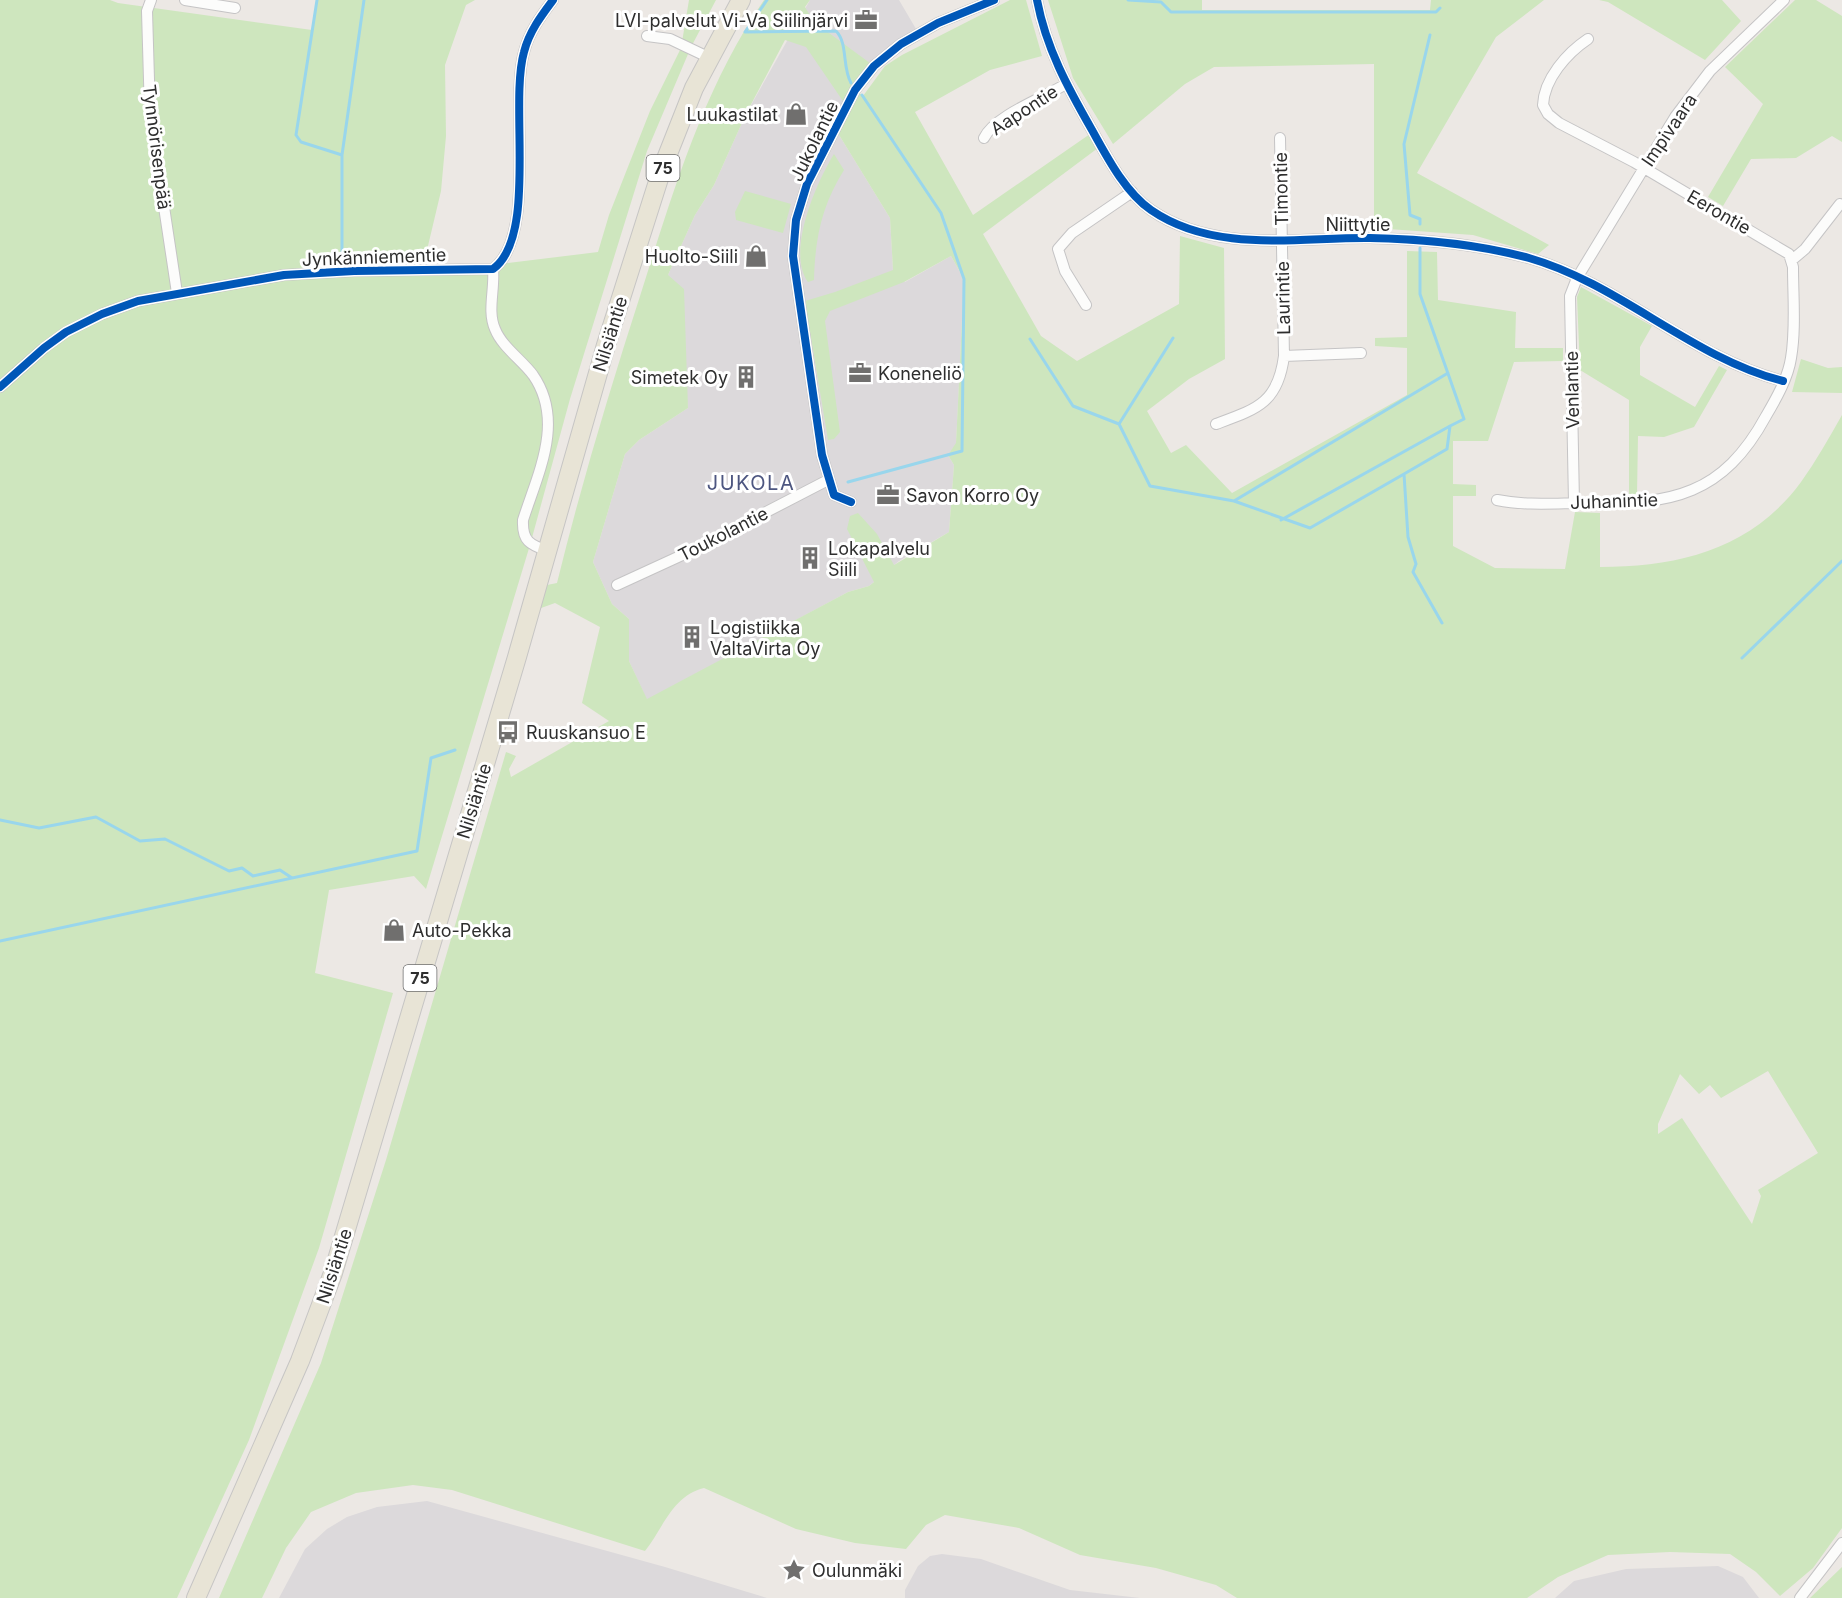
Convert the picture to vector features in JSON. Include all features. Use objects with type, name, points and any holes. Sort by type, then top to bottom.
[{"type":"main road","name":"Nilsiäntie","points":[[196,1598],[300,1361],[333,1273],[548,551],[606,345],[658,180],[694,88],[741,0]]},
{"type":"street","name":"Tynnörisenpää","points":[[151,0],[147,11],[148,86],[177,293]]},
{"type":"street","points":[[185,0],[235,8]]},
{"type":"street","points":[[548,551],[530,545],[522,535],[523,520],[549,438],[545,393],[522,360],[506,346],[495,330],[492,317],[493,269],[507,253],[519,204],[520,75],[523,53],[537,22],[553,0]]},
{"type":"street","name":"Jukolantie","points":[[828,480],[822,455],[793,256],[796,220],[807,184],[855,90],[874,66],[902,44],[938,23],[994,0]]},
{"type":"street","name":"Niittytie","points":[[1037,0],[1041,23],[1066,84],[1099,143],[1132,192],[1151,210],[1180,226],[1204,234],[1237,240],[1368,238],[1443,242],[1530,258],[1620,299],[1738,365],[1784,381]]},
{"type":"street","name":"Impivaara","points":[[1577,278],[1675,117],[1710,70],[1784,0]]},
{"type":"street","points":[[647,36],[670,39],[710,58]]},
{"type":"street","name":"Eerontie","points":[[1588,39],[1567,55],[1547,87],[1543,105],[1548,114],[1559,123],[1643,168],[1784,250],[1792,260]]},
{"type":"street","name":"Aapontie","points":[[984,138],[987,131],[1021,108],[1066,84]]},
{"type":"street","name":"Timontie","points":[[1280,138],[1282,239]]},
{"type":"street","points":[[1086,305],[1065,271],[1058,249],[1072,233],[1132,192]]},
{"type":"street","points":[[1784,381],[1792,349],[1792,260],[1805,249],[1840,204]]},
{"type":"street","name":"Laurintie","points":[[1216,424],[1237,416],[1273,395],[1282,376],[1284,356],[1282,239]]},
{"type":"street","name":"Jynkänniementie","points":[[0,387],[66,332],[102,314],[129,304],[177,293],[284,275],[354,271],[493,269]]},
{"type":"street","name":"Venlantie","points":[[1574,503],[1570,296],[1577,278]]},
{"type":"street","name":"Laurintie","points":[[1284,356],[1361,353]]},
{"type":"street","name":"Juhanintie","points":[[1497,500],[1526,504],[1654,502],[1676,498],[1701,488],[1727,470],[1748,446],[1784,381]]},
{"type":"street","points":[[828,480],[834,495],[851,502]]},
{"type":"street","name":"Toukolantie","points":[[617,585],[691,551],[828,480]]},
{"type":"street","points":[[1800,1598],[1842,1543]]},
{"type":"shaded area","name":"JUKOLA","points":[[810,0],[899,0],[919,34],[874,66],[836,130],[890,218],[893,270],[905,282],[951,256],[964,279],[956,444],[948,455],[954,465],[949,532],[899,561],[869,586],[848,592],[647,700],[629,661],[629,619],[612,604],[593,562],[625,454],[639,440],[688,408],[668,275],[695,215],[714,185],[746,114]]},
{"type":"shaded area","points":[[427,1501],[665,1567],[767,1598],[279,1598],[305,1549],[327,1529],[347,1517],[377,1507]]},
{"type":"shaded area","points":[[942,1554],[981,1559],[1070,1590],[1140,1598],[905,1598],[905,1590],[918,1566],[930,1556]]},
{"type":"shaded area","points":[[1718,1566],[1743,1577],[1759,1598],[1555,1598],[1574,1581],[1626,1569]]},
{"type":"green space","points":[[0,0],[110,0],[312,30],[317,0],[475,0],[466,5],[445,65],[446,136],[441,191],[423,267],[258,281],[452,270],[598,252],[609,215],[650,111],[681,48],[689,0],[716,0],[691,47],[647,151],[570,399],[530,545],[426,889],[414,876],[329,890],[315,973],[393,993],[319,1248],[249,1440],[177,1598],[0,1598]]},
{"type":"green space","points":[[764,0],[810,0],[805,7],[814,22],[874,66],[856,90],[863,96],[885,66],[902,55],[1010,0],[1026,0],[1042,56],[990,70],[915,112],[973,215],[1090,134],[1098,148],[983,234],[1041,336],[1077,361],[1179,304],[1180,236],[1224,248],[1225,359],[1189,379],[1147,411],[1171,453],[1186,445],[1232,493],[1407,395],[1407,348],[1375,346],[1375,338],[1407,337],[1407,251],[1437,252],[1438,300],[1516,312],[1515,348],[1563,348],[1563,361],[1514,362],[1488,441],[1453,441],[1453,484],[1476,485],[1476,496],[1453,496],[1453,546],[1495,568],[1565,569],[1575,512],[1600,513],[1600,567],[1658,563],[1712,550],[1760,524],[1782,505],[1807,474],[1842,415],[1842,1528],[1813,1568],[1780,1596],[1756,1572],[1730,1554],[1670,1552],[1608,1555],[1558,1577],[1527,1598],[1237,1598],[1216,1585],[1156,1568],[1080,1555],[1019,1528],[945,1515],[926,1525],[906,1549],[855,1543],[796,1529],[704,1488],[693,1492],[676,1505],[645,1551],[452,1490],[413,1485],[356,1493],[311,1512],[286,1548],[262,1598],[219,1598],[321,1363],[386,1160],[506,752],[516,756],[509,769],[511,777],[609,721],[582,703],[600,627],[555,603],[530,612],[537,587],[557,583],[607,401],[678,179],[707,105],[743,34]],"holes":[[[785,40],[806,47],[847,107],[836,130],[890,218],[893,270],[805,301],[828,440],[834,439],[840,432],[825,321],[830,311],[904,282],[951,256],[964,279],[956,443],[948,455],[954,465],[949,532],[894,565],[877,534],[858,513],[850,516],[847,529],[874,582],[869,586],[848,592],[647,699],[629,661],[629,619],[612,604],[593,562],[625,454],[639,440],[688,408],[684,289],[668,275],[695,215],[714,185],[746,114]],[[1768,1071],[1818,1153],[1758,1190],[1761,1196],[1752,1224],[1682,1118],[1658,1134],[1658,1124],[1680,1074],[1699,1094],[1710,1085],[1721,1098]]]},
{"type":"green space","points":[[1048,0],[1202,0],[1202,10],[1430,10],[1431,0],[1544,0],[1496,37],[1417,173],[1549,245],[1538,254],[1473,235],[1374,228],[1374,64],[1214,67],[1185,84],[1113,144],[1073,78]]},
{"type":"green space","points":[[1599,0],[1722,0],[1741,21],[1705,60],[1608,2]]},
{"type":"green space","points":[[1795,0],[1816,0],[1842,16],[1842,142],[1832,136],[1796,158],[1751,159],[1723,206],[1708,197],[1763,104],[1725,67]]},
{"type":"green space","points":[[834,154],[844,170],[825,209],[818,236],[814,280],[808,282],[802,269],[800,253],[802,236],[812,199]]},
{"type":"green space","points":[[745,191],[791,204],[783,233],[736,220],[735,212]]},
{"type":"green space","points":[[1581,287],[1652,326],[1640,347],[1640,375],[1695,407],[1719,366],[1727,370],[1694,427],[1664,437],[1638,436],[1637,495],[1629,496],[1629,400],[1580,370],[1577,297]]},
{"type":"green space","points":[[1801,359],[1828,368],[1842,367],[1842,393],[1792,392]]},
{"type":"green space","points":[[1842,1567],[1842,1598],[1810,1598]]},
{"type":"waterway","points":[[317,0],[296,135],[301,142],[342,155],[342,267]]},
{"type":"waterway","points":[[342,155],[364,0]]},
{"type":"waterway","points":[[745,32],[767,0]]},
{"type":"waterway","points":[[1128,0],[1161,2],[1171,12],[1436,12],[1440,8]]},
{"type":"waterway","points":[[745,32],[836,31],[842,42],[851,83]]},
{"type":"waterway","points":[[1420,224],[1420,219],[1410,215],[1404,144],[1430,35]]},
{"type":"waterway","points":[[848,482],[962,451],[964,279],[941,213],[862,95]]},
{"type":"waterway","points":[[1420,248],[1420,294],[1464,419],[1450,426],[1447,449],[1404,474],[1408,537],[1416,564],[1413,572],[1442,623]]},
{"type":"waterway","points":[[1173,338],[1119,424],[1150,486],[1234,501],[1448,373]]},
{"type":"waterway","points":[[1030,339],[1073,406],[1119,424]]},
{"type":"waterway","points":[[1281,520],[1450,426]]},
{"type":"waterway","points":[[1234,501],[1310,528],[1404,474]]},
{"type":"waterway","points":[[1742,658],[1842,561]]},
{"type":"waterway","points":[[0,941],[417,851],[431,758],[455,750]]},
{"type":"waterway","points":[[0,820],[39,828],[96,817],[140,841],[165,839],[229,871],[242,868],[253,876],[280,870],[292,878]]},
{"type":"cycle path","points":[[0,387],[66,332],[102,314],[138,301],[284,275],[354,271],[493,269],[507,252],[515,229],[519,200],[520,75],[524,52],[532,31],[553,0]]},
{"type":"cycle path","points":[[851,502],[834,495],[822,455],[793,256],[796,220],[807,184],[855,90],[874,66],[901,44],[938,23],[994,0]]},
{"type":"cycle path","points":[[1037,0],[1046,35],[1059,67],[1110,162],[1142,203],[1176,224],[1202,233],[1229,238],[1410,240],[1470,246],[1529,258],[1594,285],[1718,356],[1783,381]]},
{"type":"place","name":"LVI-palvelut Vi-Va Siilinjärvi","points":[[866,20]]},
{"type":"place","name":"Luukastilat","points":[[796,114]]},
{"type":"place","name":"Huolto-Siili","points":[[756,256]]},
{"type":"place","name":"Koneneliö","points":[[860,373]]},
{"type":"place","name":"Simetek Oy","points":[[746,377]]},
{"type":"place","name":"Savon Korro Oy","points":[[888,495]]},
{"type":"place","name":"Lokapalvelu Siili","points":[[810,558]]},
{"type":"place","name":"Logistiikka ValtaVirta Oy","points":[[692,637]]},
{"type":"place","name":"Ruuskansuo E","points":[[508,732]]},
{"type":"place","name":"Auto-Pekka","points":[[394,930]]},
{"type":"place","name":"Oulunmäki","points":[[794,1570]]},
{"type":"district","name":"JUKOLA","points":[[751,483]]}]
